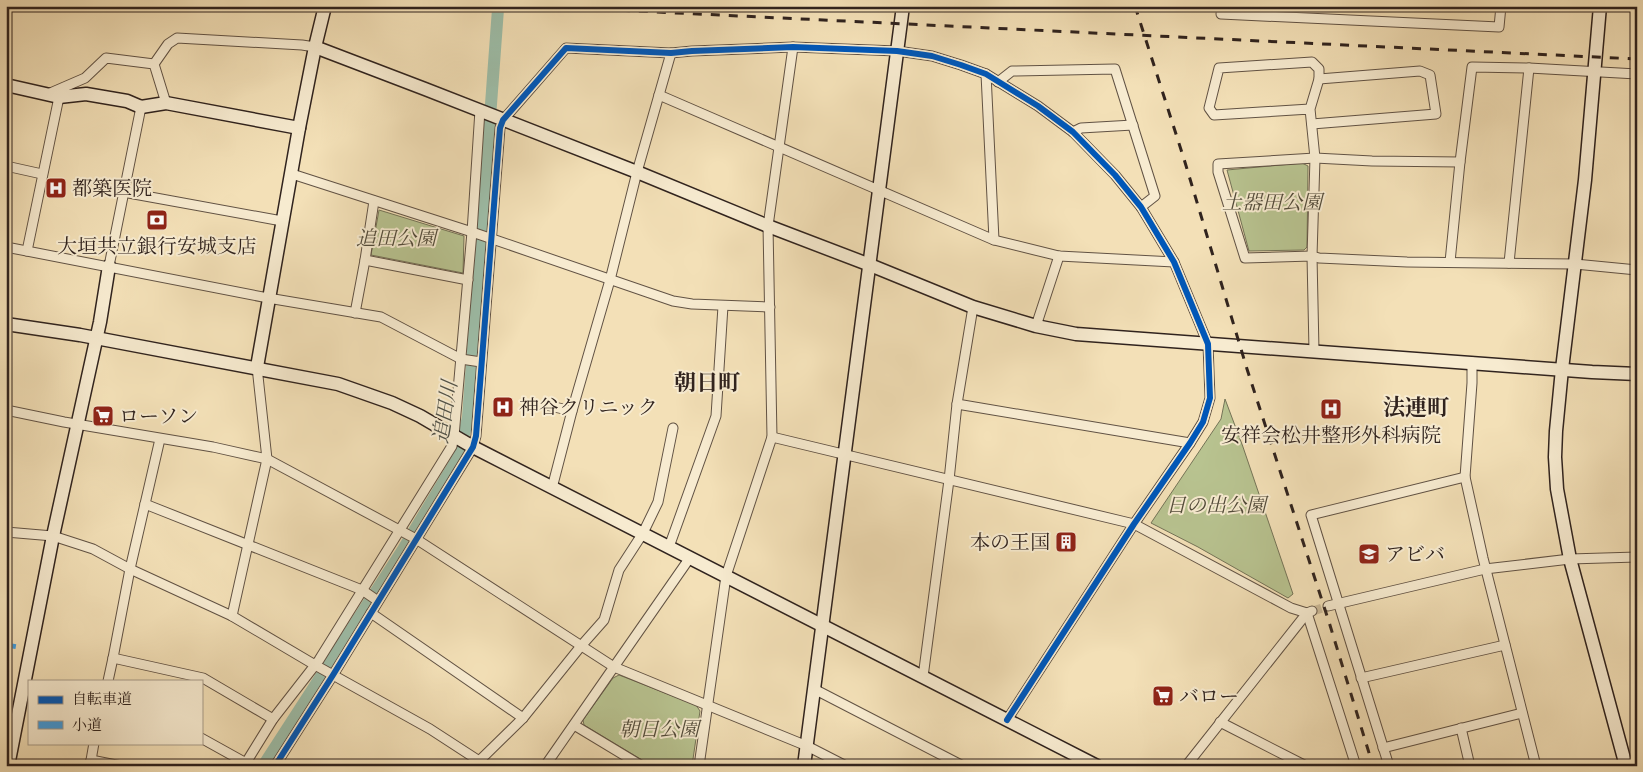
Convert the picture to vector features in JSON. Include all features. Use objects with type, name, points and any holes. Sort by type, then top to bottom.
[{"type":"street","points":[[232,616],[267,459],[257,367],[299,128],[325,6]]},
{"type":"street","points":[[804,766],[824,626],[903,6]]},
{"type":"street","points":[[1222,6],[1221,14],[1499,27],[1501,6]]},
{"type":"street","points":[[1600,6],[1585,180],[1562,369],[1555,457],[1557,489],[1570,559],[1626,766]]},
{"type":"street","points":[[154,64],[168,44],[177,38],[315,47],[637,172],[973,307],[1036,326],[1076,334],[1637,374]]},
{"type":"street","points":[[699,766],[726,576],[772,437],[768,226],[793,47]]},
{"type":"street","points":[[274,766],[333,675],[473,447],[476,436],[500,128],[503,120],[566,48],[671,53],[793,47],[897,50],[932,56],[986,74],[1038,106],[1073,132],[1115,176],[1141,207],[1174,262],[1208,344],[1210,398],[1203,422],[1190,443],[1134,524],[1007,720]]},
{"type":"street","points":[[552,488],[671,53]]},
{"type":"street","points":[[54,96],[86,78],[106,58],[154,64]]},
{"type":"street","points":[[1310,109],[1214,115],[1209,108],[1219,68],[1312,62],[1319,69],[1320,79],[1310,109],[1314,158],[1312,256],[1314,352]]},
{"type":"street","points":[[154,64],[166,103]]},
{"type":"street","points":[[1450,262],[1472,67],[1582,70],[1637,74]]},
{"type":"street","points":[[1509,263],[1529,68]]},
{"type":"street","points":[[998,82],[1012,71],[1115,69],[1155,196],[1141,207]]},
{"type":"street","points":[[1312,124],[1436,114],[1430,75],[1420,70],[1320,79]]},
{"type":"street","points":[[986,74],[994,240]]},
{"type":"street","points":[[6,85],[54,96],[86,94],[127,101],[141,107],[166,103],[299,128]]},
{"type":"street","points":[[659,95],[994,240],[1059,256],[1174,262]]},
{"type":"street","points":[[27,251],[42,174],[54,96]]},
{"type":"street","points":[[8,763],[53,536],[96,338],[141,107]]},
{"type":"street","points":[[202,739],[245,764],[274,719],[320,660],[452,446],[472,232],[480,110]]},
{"type":"street","points":[[1073,132],[1081,128],[1133,125]]},
{"type":"street","points":[[1460,162],[1314,158],[1218,164],[1218,172],[1245,258],[1312,256],[1328,259],[1575,264],[1637,270]]},
{"type":"street","points":[[6,166],[42,174]]},
{"type":"street","points":[[292,174],[472,232],[672,301],[722,306],[770,307]]},
{"type":"street","points":[[123,192],[282,221]]},
{"type":"street","points":[[355,313],[374,201]]},
{"type":"street","points":[[6,247],[268,298],[381,317],[461,359],[481,362]]},
{"type":"street","points":[[1036,326],[1059,256]]},
{"type":"street","points":[[365,260],[468,280]]},
{"type":"street","points":[[669,547],[716,416],[722,306]]},
{"type":"street","points":[[923,677],[957,404],[973,307]]},
{"type":"street","points":[[6,324],[257,367],[338,384],[392,403],[552,488],[1097,766]]},
{"type":"street","points":[[1472,362],[1465,477],[1485,569],[1536,766]]},
{"type":"street","points":[[957,404],[1190,443]]},
{"type":"street","points":[[550,406],[572,412]]},
{"type":"street","points":[[6,410],[64,422],[214,447],[267,459],[416,540],[614,667],[807,746],[846,766]]},
{"type":"street","points":[[6,532],[53,536],[93,549],[130,569],[232,616],[430,729],[480,764],[522,718],[604,620],[619,570],[643,533],[658,502],[673,428]]},
{"type":"street","points":[[772,437],[1134,524],[1282,604],[1310,612]]},
{"type":"street","points":[[108,680],[130,569],[160,438]]},
{"type":"street","points":[[1389,766],[1361,678],[1333,604],[1311,515],[1465,477]]},
{"type":"street","points":[[145,504],[362,590],[378,601]]},
{"type":"street","points":[[1333,604],[1485,569],[1570,559],[1637,557]]},
{"type":"street","points":[[545,766],[690,559]]},
{"type":"street","points":[[371,612],[522,718]]},
{"type":"street","points":[[1186,766],[1310,612]]},
{"type":"street","points":[[1310,612],[1356,766]]},
{"type":"street","points":[[1361,678],[1505,645]]},
{"type":"street","points":[[113,658],[203,678],[274,719]]},
{"type":"street","points":[[814,688],[963,766]]},
{"type":"street","points":[[1383,748],[1522,713]]},
{"type":"street","points":[[1220,722],[1306,766]]},
{"type":"street","points":[[574,725],[642,766]]},
{"type":"street","points":[[1461,728],[1470,766]]},
{"type":"street","points":[[94,744],[90,763],[121,766]]},
{"type":"green space","name":"土器田公園","points":[[1302,163],[1308,166],[1307,247],[1304,250],[1249,251],[1227,170]]},
{"type":"green space","name":"追田公園","points":[[379,210],[464,236],[463,273],[371,255]]},
{"type":"green space","name":"日の出公園","points":[[1225,399],[1293,594],[1288,598],[1198,547],[1151,523],[1221,419]]},
{"type":"green space","name":"朝日公園","points":[[619,675],[696,705],[700,711],[692,766],[652,766],[584,725],[583,720],[613,678]]},
{"type":"waterway","name":"追田川","points":[[263,766],[402,551],[459,456],[468,417],[498,9]]},
{"type":"tunnel","points":[[1313,611],[1328,606]]},
{"type":"railway","points":[[531,6],[1637,59]]},
{"type":"railway","points":[[1135,6],[1184,159],[1247,369],[1329,622],[1373,766]]},
{"type":"marked path","points":[[6,645],[18,647]]},
{"type":"cycle path","points":[[275,766],[473,447],[476,436],[500,128],[503,120],[566,48],[671,53],[793,47],[897,51],[932,56],[986,74],[1038,106],[1073,132],[1115,175],[1141,207],[1174,262],[1208,344],[1210,398],[1203,422],[1190,443],[1134,524],[1007,720]]},
{"type":"place","name":"都築医院","points":[[56,188]]},
{"type":"place","name":"大垣共立銀行安城支店","points":[[157,220]]},
{"type":"place","name":"神谷クリニック","points":[[503,407]]},
{"type":"place","name":"安祥会松井整形外科病院","points":[[1331,409]]},
{"type":"place","name":"ローソン","points":[[103,416]]},
{"type":"place","name":"本の王国","points":[[1066,542]]},
{"type":"place","name":"アビバ","points":[[1369,554]]},
{"type":"place","name":"バロー","points":[[1163,696]]},
{"type":"district","name":"朝日町","points":[[707,383]]},
{"type":"district","name":"法連町","points":[[1416,408]]}]
